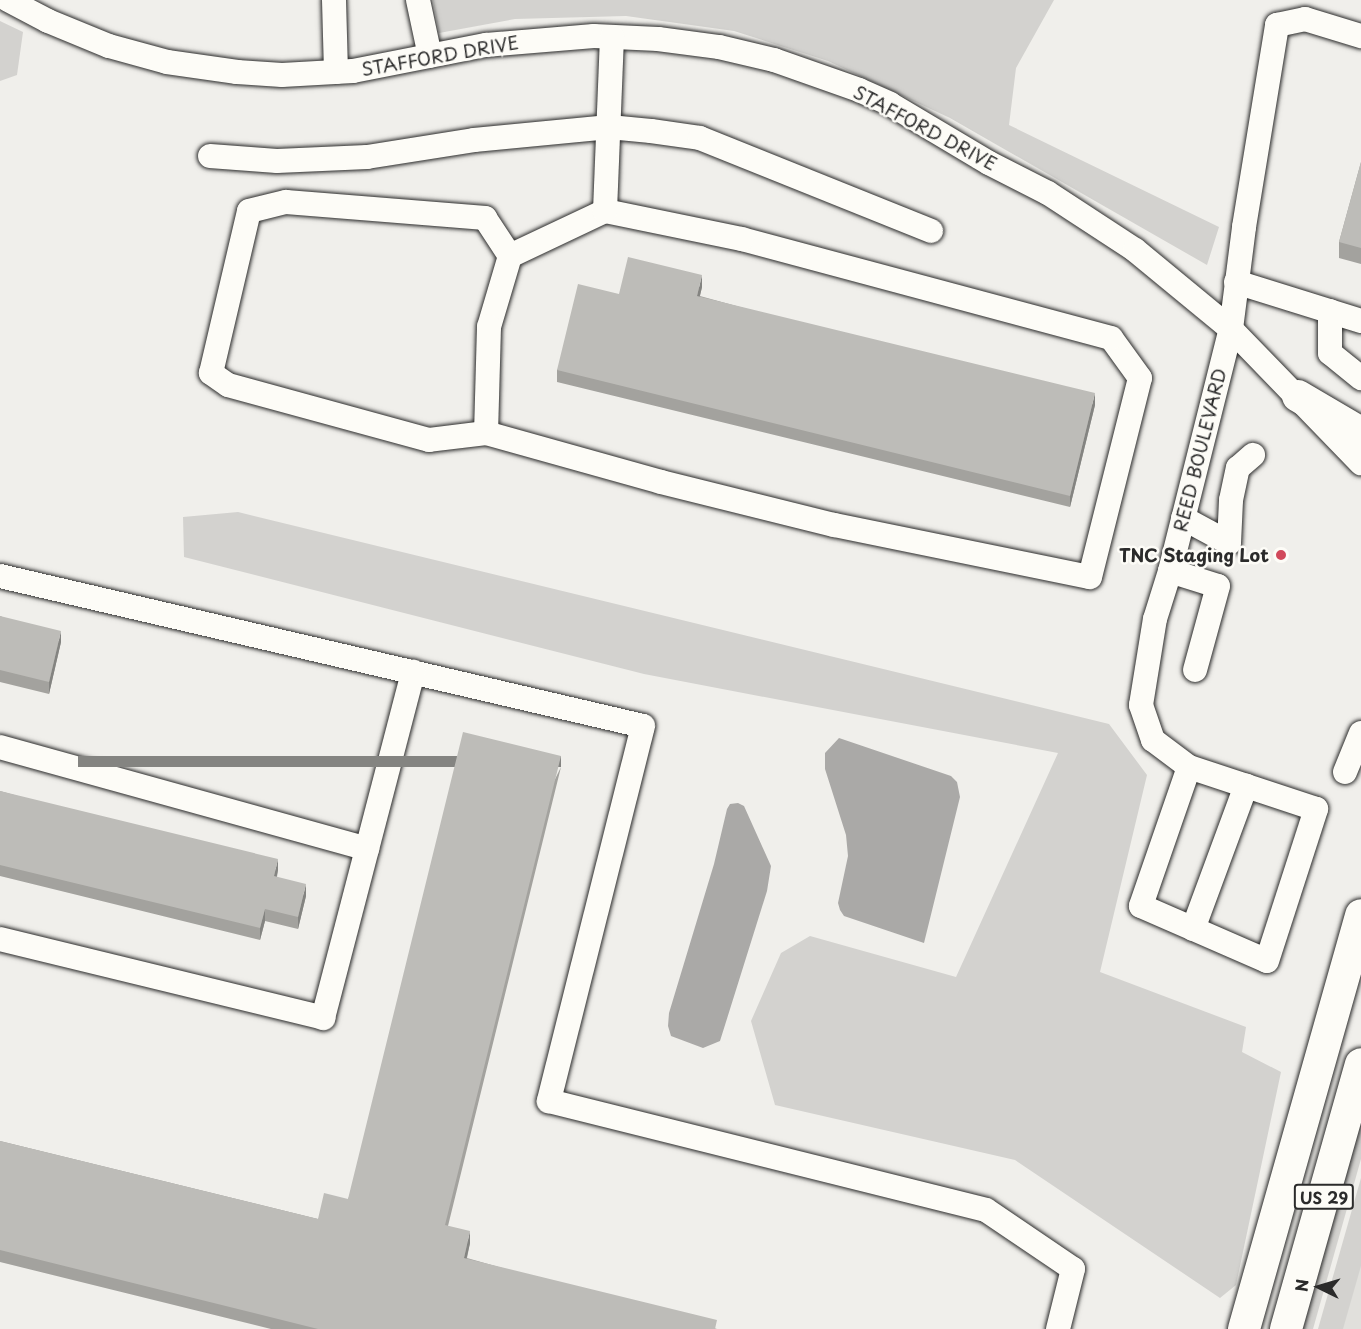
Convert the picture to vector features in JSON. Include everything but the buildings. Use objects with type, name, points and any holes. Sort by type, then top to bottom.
[{"type":"main road","points":[[1298,396],[1361,433]]},
{"type":"main road","name":"US 29","points":[[1244,1329],[1361,915]]},
{"type":"main road","name":"US 29","points":[[1286,1329],[1361,1064]]},
{"type":"main road","points":[[1270,1238],[1309,1248]]},
{"type":"street","name":"STAFFORD DRIVE","points":[[8,0],[84,37],[167,62],[282,75],[336,72],[547,38],[658,39],[741,52],[774,60],[869,95],[1058,200],[1135,250],[1231,329],[1361,463]]},
{"type":"street","points":[[334,0],[336,72]]},
{"type":"street","points":[[418,0],[430,56]]},
{"type":"street","name":"REED BOULEVARD","points":[[1193,928],[1268,961],[1316,810],[1189,767],[1152,740],[1141,705],[1155,619],[1170,571],[1231,329],[1236,282],[1277,24],[1305,19],[1361,36]]},
{"type":"street","points":[[605,211],[612,37]]},
{"type":"street","points":[[210,156],[277,162],[367,157],[474,140],[609,127],[700,138],[931,231]]},
{"type":"street","points":[[486,434],[489,327],[510,256],[605,211],[742,239],[1111,338],[1140,378],[1090,577],[834,525],[661,482],[486,434],[429,440],[228,385],[211,373],[249,211],[286,202],[485,218],[510,256]]},
{"type":"street","points":[[1236,282],[1361,321]]},
{"type":"street","points":[[1330,311],[1330,353],[1361,378]]},
{"type":"street","points":[[1183,518],[1229,543],[1231,500],[1238,468],[1253,455]]},
{"type":"street","points":[[1170,571],[1218,586],[1195,670]]},
{"type":"street","points":[[0,576],[643,726],[549,1101],[986,1210],[1073,1269],[1058,1329]]},
{"type":"street","points":[[0,939],[323,1018],[413,672]]},
{"type":"street","points":[[1345,772],[1361,733]]},
{"type":"street","points":[[0,747],[367,849]]},
{"type":"street","points":[[1189,767],[1142,906],[1193,928],[1246,786]]},
{"type":"shaded area","points":[[433,0],[1054,0],[1016,68],[1009,125],[1219,227],[1207,265],[950,118],[828,61],[734,31],[626,16],[515,19],[439,33]]},
{"type":"shaded area","points":[[0,21],[23,32],[17,75],[0,81]]},
{"type":"shaded area","points":[[238,512],[1109,724],[1147,775],[1100,972],[1246,1027],[1242,1052],[1281,1072],[1236,1285],[1220,1298],[1015,1160],[775,1105],[751,1021],[781,953],[810,936],[956,977],[1058,753],[644,674],[184,557],[183,517]]},
{"type":"shaded area","points":[[839,738],[951,776],[957,782],[960,797],[924,943],[844,916],[840,910],[838,903],[848,856],[846,835],[825,769],[825,753]]},
{"type":"shaded area","points":[[738,803],[744,806],[771,866],[767,891],[720,1041],[703,1048],[671,1036],[668,1026],[669,1013],[714,864],[727,809],[730,804]]},
{"type":"shaded area","points":[[1361,1123],[1361,1159],[1313,1329],[1303,1329]]},
{"type":"shaded area","points":[[1361,1178],[1361,1266],[1343,1329],[1318,1329]]},
{"type":"shaded area","points":[[1361,1192],[1361,1329],[1322,1329]]},
{"type":"place","name":"TNC Staging Lot","points":[[1281,555]]}]
